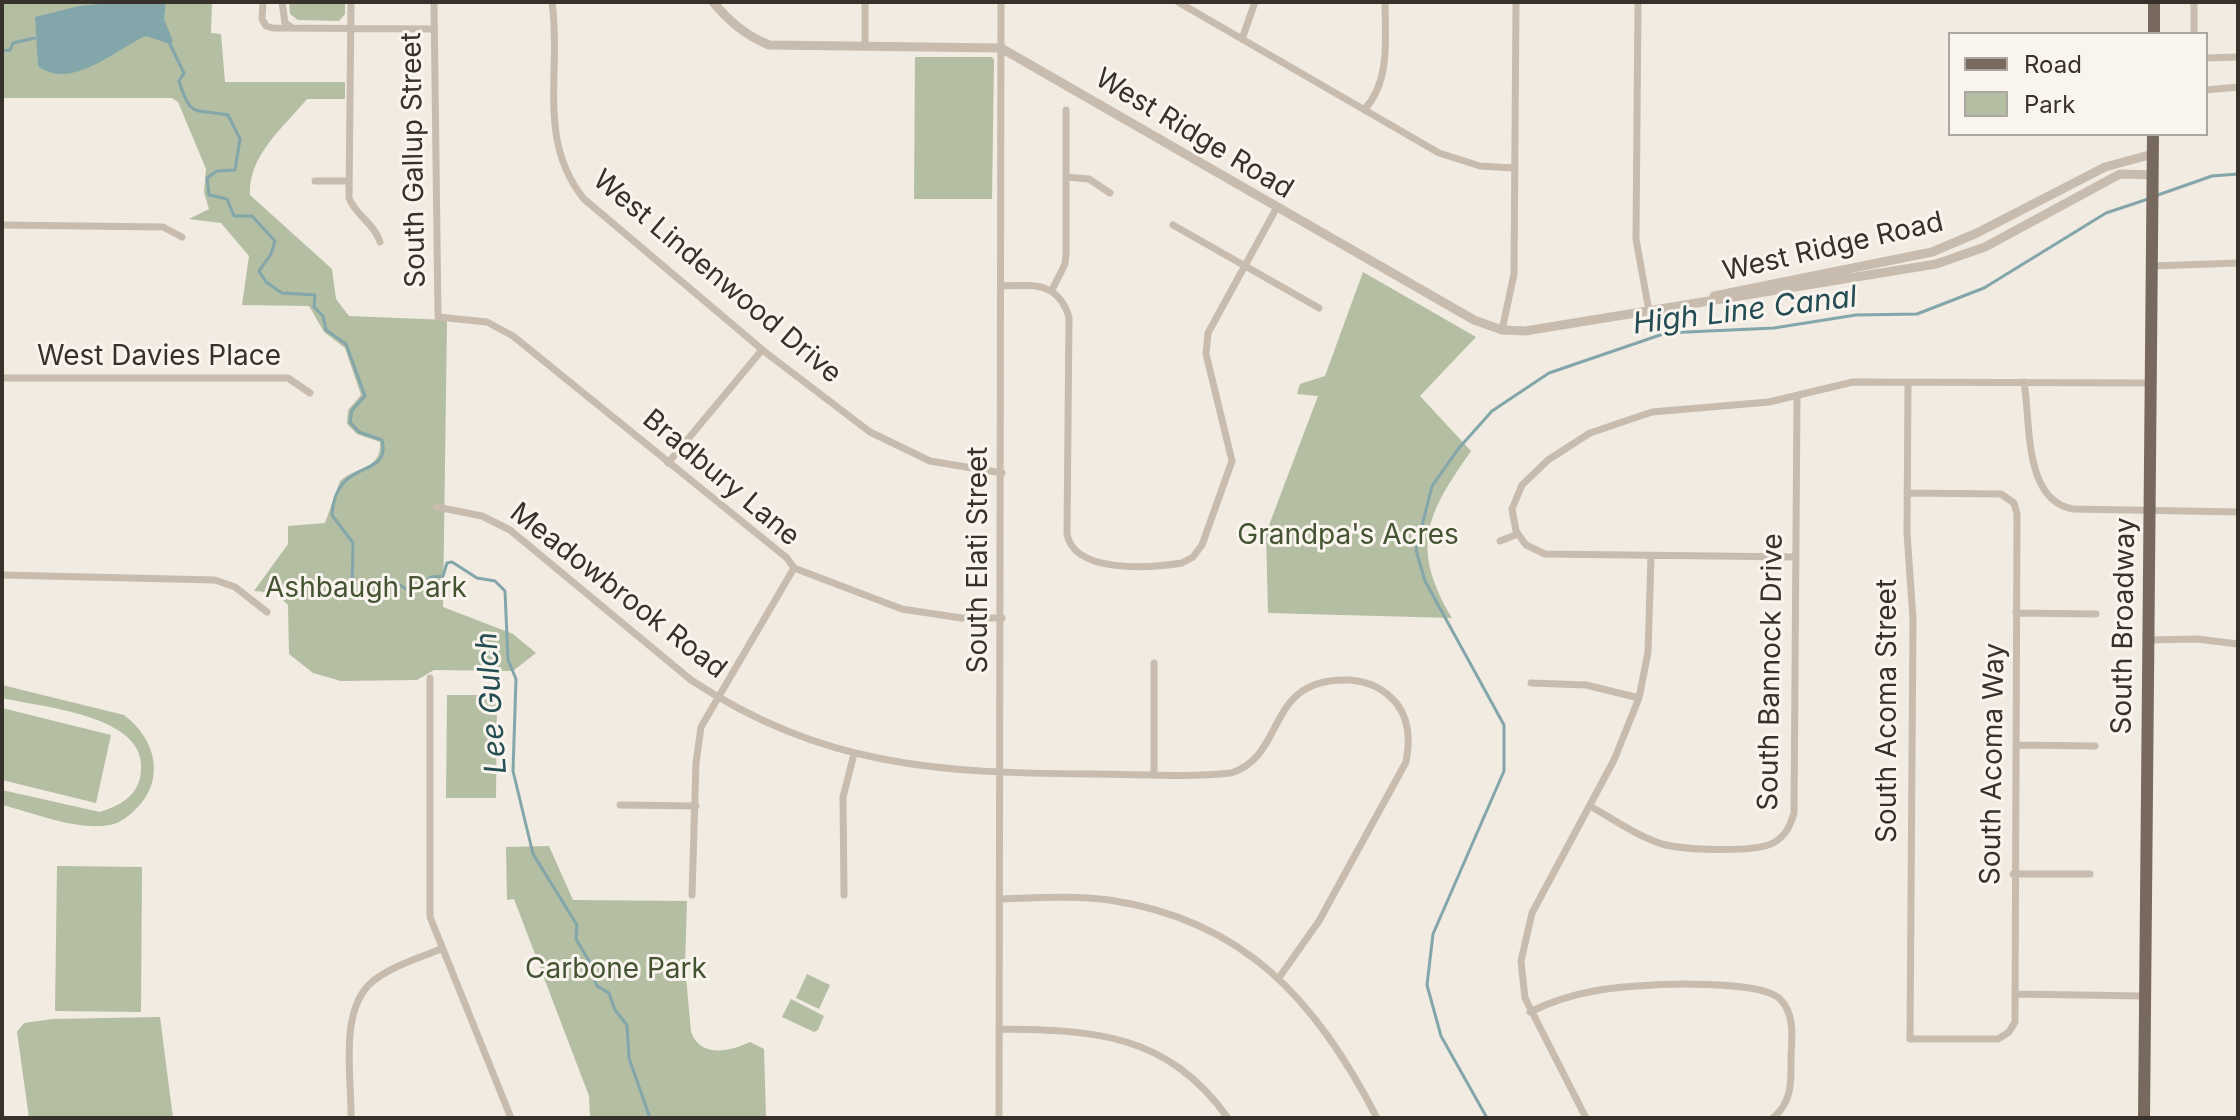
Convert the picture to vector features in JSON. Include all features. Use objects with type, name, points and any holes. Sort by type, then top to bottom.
[{"type":"main road","points":[[2154,2],[2154,32]]},
{"type":"main road","name":"South Broadway","points":[[2144,1118],[2153,136]]},
{"type":"street","points":[[263,2],[262,19],[266,26],[434,29]]},
{"type":"street","points":[[282,2],[285,23],[291,27]]},
{"type":"street","points":[[351,2],[348,181],[352,205],[376,231],[380,242]]},
{"type":"street","name":"South Gallup Street","points":[[434,2],[438,317]]},
{"type":"street","name":"West Lindenwood Drive","points":[[552,2],[555,133],[562,162],[572,183],[601,215],[762,350],[870,432],[894,446],[949,466],[1002,473]]},
{"type":"street","name":"West Ridge Road","points":[[713,2],[731,23],[750,38],[769,45],[1001,48],[1276,209],[1474,320],[1502,330],[1525,331],[1862,278],[1965,256],[2112,177],[2128,173],[2153,175]]},
{"type":"street","points":[[865,2],[865,47]]},
{"type":"street","name":"South Elati Street","points":[[999,1118],[1003,286],[1001,2]]},
{"type":"street","points":[[1178,2],[1450,158],[1480,166],[1514,168]]},
{"type":"street","points":[[1242,39],[1255,2]]},
{"type":"street","points":[[1364,110],[1376,93],[1382,74],[1385,2]]},
{"type":"street","points":[[1502,330],[1514,274],[1516,2]]},
{"type":"street","points":[[1638,2],[1636,239],[1649,311]]},
{"type":"street","points":[[2194,2],[2194,32]]},
{"type":"street","points":[[2208,58],[2238,57]]},
{"type":"street","points":[[2208,90],[2238,87]]},
{"type":"street","points":[[1052,290],[1065,264],[1066,110]]},
{"type":"street","name":"West Ridge Road","points":[[1649,311],[1932,252],[1977,233],[2105,167],[2153,154]]},
{"type":"street","points":[[1066,177],[1089,179],[1110,193]]},
{"type":"street","points":[[315,181],[348,181]]},
{"type":"street","points":[[1003,286],[1037,285],[1052,290],[1069,317],[1067,534],[1071,546],[1079,557],[1091,563],[1174,565],[1197,553],[1230,471],[1231,450],[1206,354],[1207,340],[1276,209]]},
{"type":"street","points":[[2,225],[163,227],[182,237]]},
{"type":"street","points":[[1173,225],[1319,308]]},
{"type":"street","points":[[2152,266],[2238,263]]},
{"type":"street","name":"Bradbury Lane","points":[[438,317],[487,322],[513,336],[787,558],[794,568],[902,609],[961,618],[1002,618]]},
{"type":"street","points":[[668,463],[762,350]]},
{"type":"street","name":"West Davies Place","points":[[2,378],[288,378],[310,393]]},
{"type":"street","points":[[1796,557],[1554,556],[1532,549],[1518,534],[1512,509],[1517,491],[1548,460],[1590,433],[1652,412],[1797,397],[1853,382],[2151,383]]},
{"type":"street","name":"South Acoma Street","points":[[1908,382],[1907,493],[1913,619],[1910,1039]]},
{"type":"street","points":[[2024,382],[2035,476],[2050,500],[2073,509],[2238,512]]},
{"type":"street","name":"South Bannock Drive","points":[[1590,806],[1646,837],[1685,848],[1764,847],[1787,831],[1794,813],[1797,397]]},
{"type":"street","name":"South Acoma Way","points":[[1907,493],[2001,494],[2014,503],[2017,514],[2013,874],[2015,1022],[2002,1037],[1910,1039]]},
{"type":"street","name":"Meadowbrook Road","points":[[437,507],[482,516],[510,530],[691,680],[719,699],[800,735],[854,754],[919,768],[1000,773],[1224,773],[1243,768],[1294,698],[1316,682],[1360,681],[1385,692],[1399,706],[1409,739],[1406,762],[1319,921],[1278,979]]},
{"type":"street","points":[[1500,541],[1518,534]]},
{"type":"street","points":[[1586,1118],[1530,1012],[1521,977],[1526,930],[1626,737],[1639,698],[1648,652],[1651,556]]},
{"type":"street","points":[[692,895],[696,763],[701,727],[794,568]]},
{"type":"street","points":[[2,575],[215,580],[235,587],[267,612]]},
{"type":"street","points":[[2016,613],[2096,614]]},
{"type":"street","points":[[2148,640],[2197,639],[2238,644]]},
{"type":"street","points":[[1154,663],[1154,774]]},
{"type":"street","points":[[430,678],[430,917],[511,1118]]},
{"type":"street","points":[[1531,683],[1586,685],[1639,698]]},
{"type":"street","points":[[2016,745],[2095,746]]},
{"type":"street","points":[[844,895],[843,797],[854,754]]},
{"type":"street","points":[[620,805],[696,806]]},
{"type":"street","points":[[2013,874],[2090,874]]},
{"type":"street","points":[[999,899],[1078,897],[1146,908],[1216,936],[1278,979],[1310,1010],[1337,1045],[1377,1118]]},
{"type":"street","points":[[351,1118],[352,1018],[358,999],[387,972],[441,949]]},
{"type":"street","points":[[1530,1012],[1565,998],[1615,987],[1761,987],[1783,1003],[1792,1024],[1791,1090],[1783,1109],[1773,1118]]},
{"type":"street","points":[[2015,994],[2145,996]]},
{"type":"street","points":[[999,1029],[1078,1030],[1133,1043],[1158,1054],[1193,1078],[1228,1118]]},
{"type":"green space","name":"Ashbaugh Park","points":[[2,2],[212,2],[211,33],[221,34],[225,82],[345,82],[345,99],[307,99],[278,131],[255,167],[250,195],[332,269],[336,299],[349,316],[447,320],[443,607],[513,634],[536,653],[513,671],[434,670],[417,680],[341,681],[313,673],[289,654],[288,605],[276,593],[254,591],[288,544],[288,526],[325,523],[340,481],[372,463],[380,451],[380,442],[357,434],[347,424],[348,410],[361,395],[345,348],[324,332],[309,306],[242,305],[249,256],[221,223],[189,219],[209,209],[204,192],[206,169],[178,102],[172,98],[2,98]]},
{"type":"green space","points":[[289,2],[345,2],[345,14],[339,21],[298,20],[290,14]]},
{"type":"green space","points":[[915,57],[992,57],[994,60],[992,199],[914,199]]},
{"type":"green space","name":"Grandpa's Acres","points":[[1363,272],[1476,337],[1420,396],[1471,451],[1443,494],[1429,532],[1431,571],[1452,618],[1268,613],[1266,533],[1318,396],[1297,394],[1300,384],[1325,376]]},
{"type":"green space","points":[[2,685],[124,715],[135,725],[150,748],[154,773],[145,798],[136,809],[117,823],[83,826],[2,805],[2,790],[100,812],[119,804],[134,791],[140,778],[140,757],[131,740],[114,728],[68,711],[2,698]]},
{"type":"green space","points":[[447,695],[497,695],[496,798],[446,798]]},
{"type":"green space","points":[[2,708],[111,735],[96,803],[2,780]]},
{"type":"green space","name":"Carbone Park","points":[[549,846],[573,900],[687,901],[685,966],[691,1032],[701,1046],[709,1049],[725,1050],[750,1042],[764,1049],[766,1118],[590,1118],[589,1096],[514,899],[507,900],[506,847]]},
{"type":"green space","points":[[57,866],[142,867],[141,1012],[55,1011]]},
{"type":"green space","points":[[807,974],[830,985],[819,1009],[796,998]]},
{"type":"green space","points":[[791,999],[824,1016],[818,1030],[814,1032],[782,1017]]},
{"type":"green space","points":[[160,1017],[173,1118],[29,1118],[17,1032],[24,1023],[53,1019]]},
{"type":"water","points":[[166,2],[164,19],[173,41],[170,44],[146,36],[94,65],[65,74],[51,73],[38,66],[35,17],[79,6]]},
{"type":"waterway","name":"Lee Gulch","points":[[2,51],[10,50],[13,43],[35,38]]},
{"type":"waterway","name":"Lee Gulch","points":[[170,44],[184,73],[179,81],[191,107],[228,115],[240,139],[235,170],[217,171],[207,178],[209,195],[227,199],[234,216],[252,216],[275,241],[271,254],[259,271],[266,282],[282,293],[315,295],[314,307],[323,316],[326,330],[346,344],[365,396],[352,410],[350,422],[359,432],[382,440],[383,452],[379,460],[342,484],[335,496],[332,515],[353,543],[352,594],[369,596],[389,578],[411,592],[431,577],[443,576],[447,563],[452,562],[477,578],[495,581],[505,591],[508,660],[516,679],[513,771],[533,854],[577,925],[576,939],[592,966],[590,970],[597,986],[609,993],[615,1010],[627,1025],[629,1058],[650,1118]]},
{"type":"waterway","name":"High Line Canal","points":[[2155,196],[2212,176],[2238,174]]},
{"type":"waterway","name":"High Line Canal","points":[[1487,1118],[1441,1036],[1427,985],[1433,934],[1504,771],[1504,725],[1425,581],[1416,550],[1432,486],[1459,448],[1492,411],[1549,373],[1666,333],[1774,328],[1856,315],[1917,314],[1984,288],[2106,213],[2148,199]]}]
